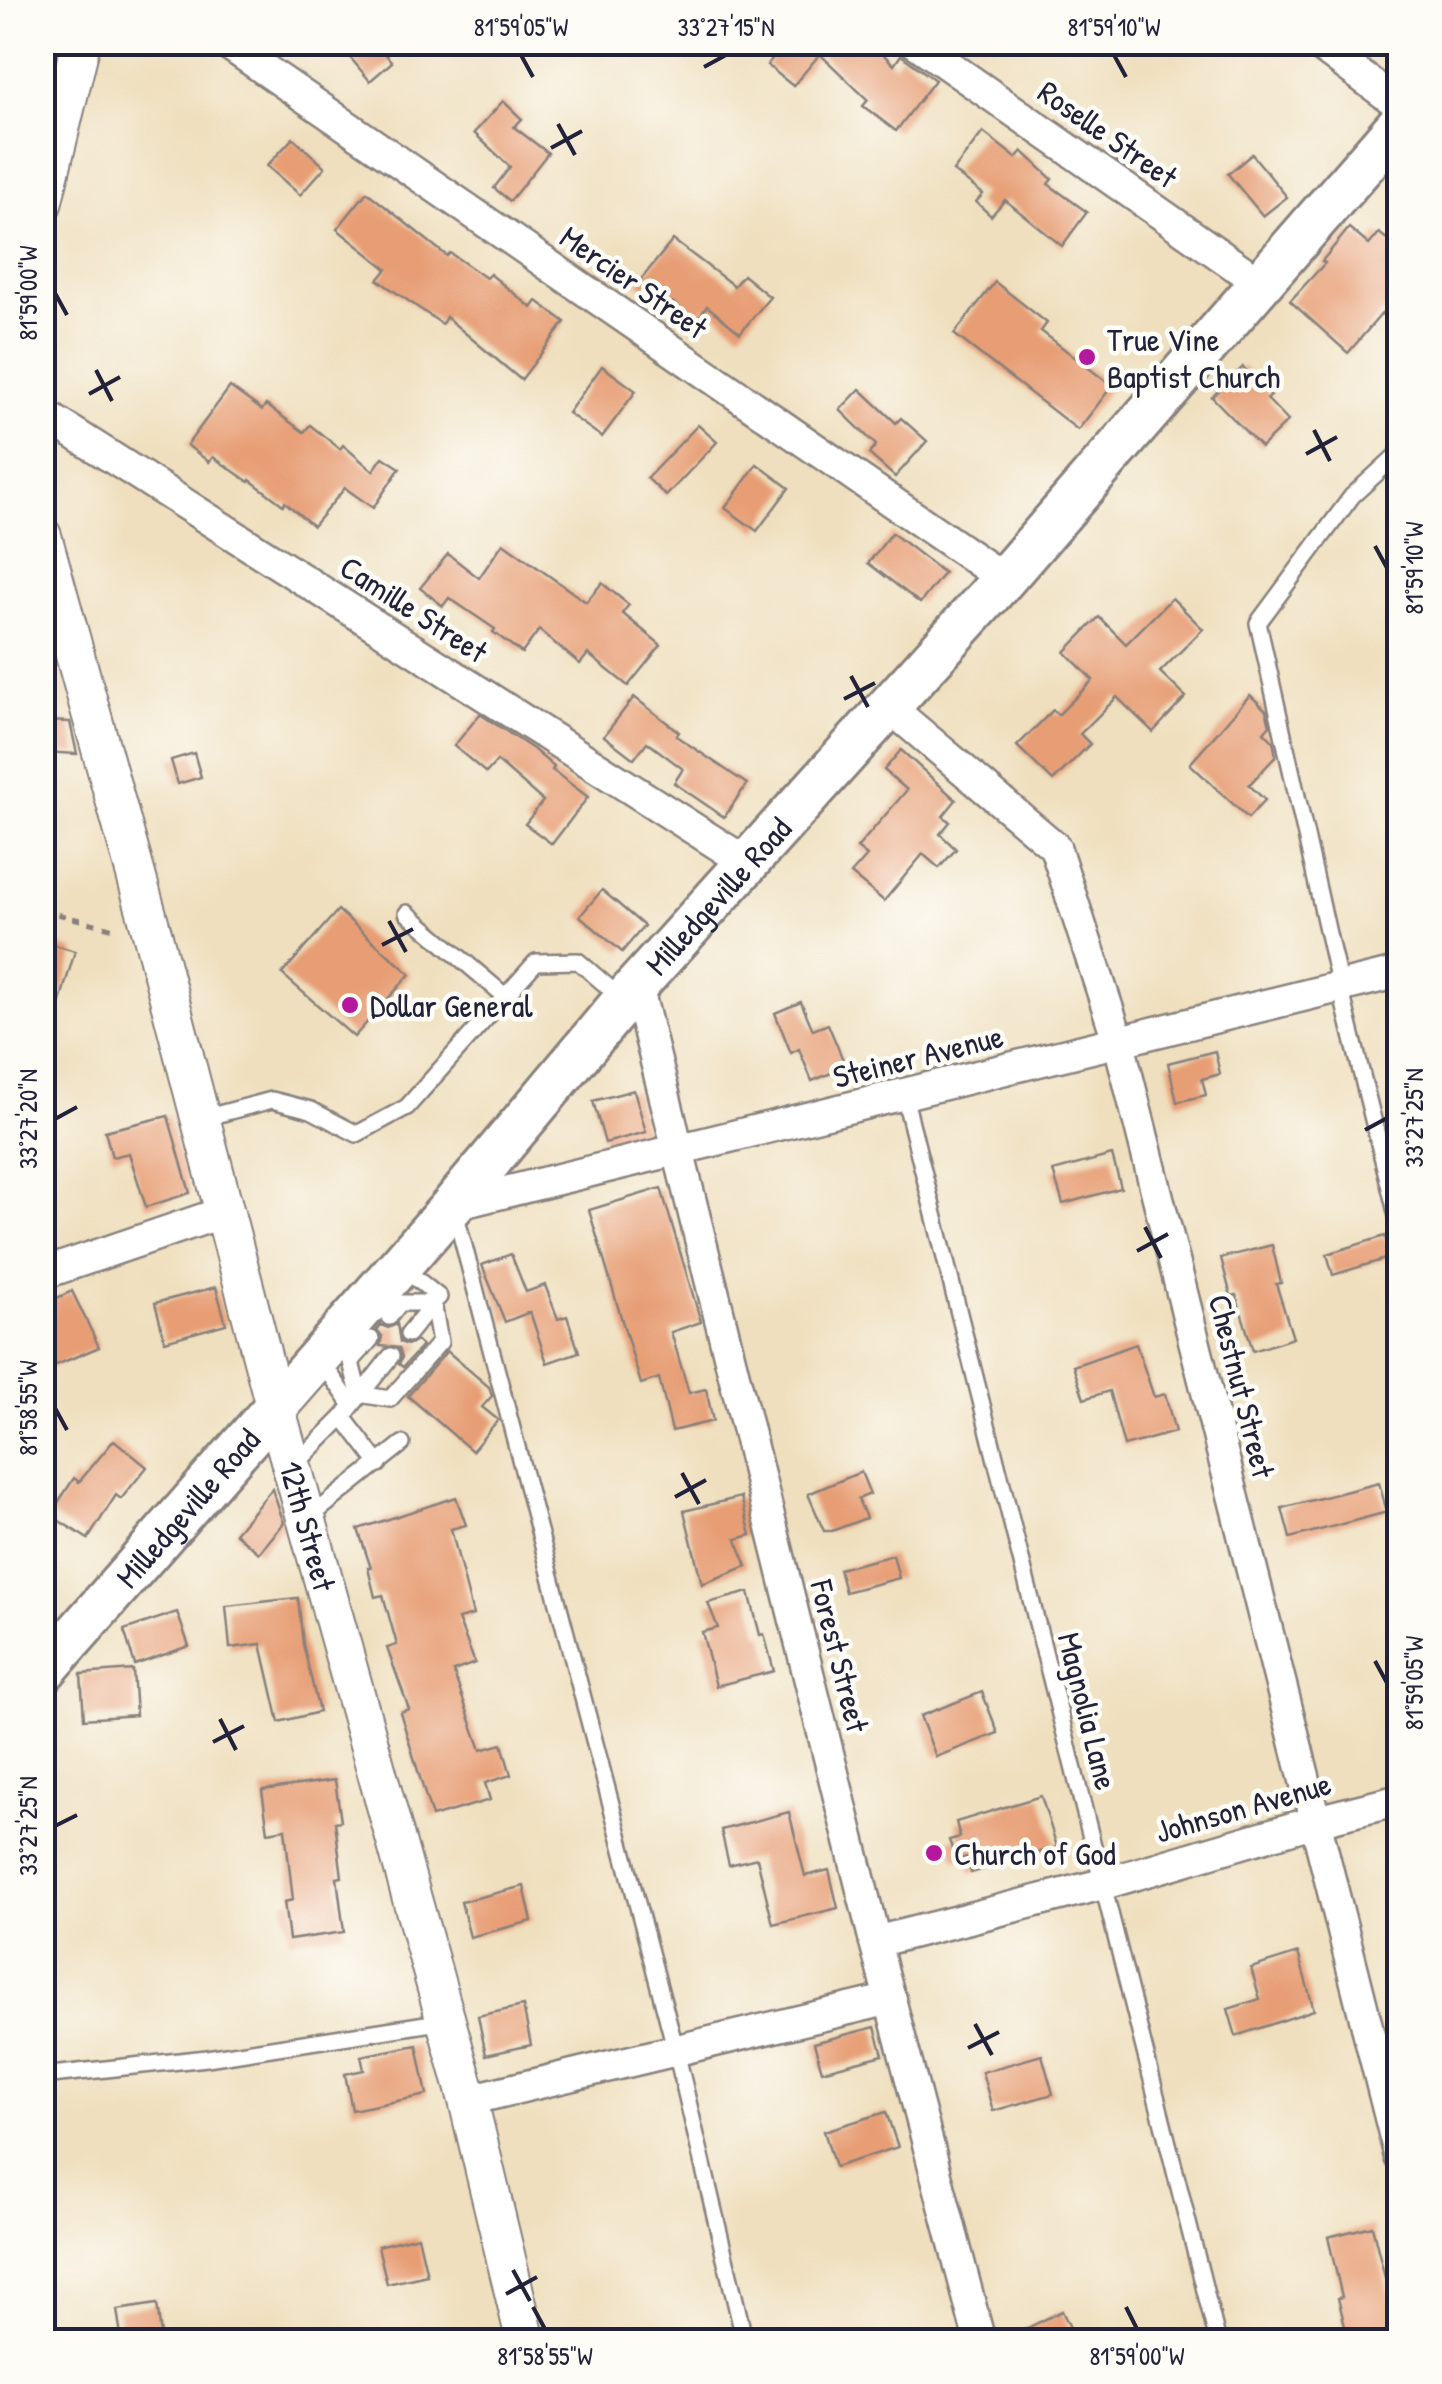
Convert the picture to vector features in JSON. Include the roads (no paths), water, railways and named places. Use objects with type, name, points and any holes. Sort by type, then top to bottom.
[{"type":"main road","name":"Milledgeville Road","points":[[42,1673],[453,1205],[631,993],[1004,579],[1400,123]]},
{"type":"street","points":[[42,204],[81,42]]},
{"type":"street","name":"Mercier Street","points":[[225,42],[1004,579]]},
{"type":"street","name":"Roselle Street","points":[[916,42],[1260,283]]},
{"type":"street","points":[[1316,42],[1400,105]]},
{"type":"street","name":"Camille Street","points":[[42,412],[749,864]]},
{"type":"street","name":"12th Street","points":[[42,536],[154,940],[275,1406],[468,2100],[526,2342]]},
{"type":"street","name":"Chestnut Street","points":[[888,706],[1055,847],[1119,1043],[1400,2157]]},
{"type":"street","name":"Steiner Avenue","points":[[453,1205],[1400,972]]},
{"type":"street","name":"Forest Street","points":[[631,993],[677,1150],[875,1942],[980,2342]]},
{"type":"street","points":[[42,1274],[224,1212]]},
{"type":"street","name":"Johnson Avenue","points":[[875,1942],[1103,1884],[1400,1800]]},
{"type":"street","points":[[468,2100],[891,2000]]},
{"type":"lane","points":[[1400,452],[1352,496],[1258,622],[1340,987],[1400,1228]]},
{"type":"lane","points":[[407,913],[505,996]]},
{"type":"lane","points":[[200,1119],[272,1100],[311,1110],[357,1134],[407,1107],[536,962],[578,961],[631,993]]},
{"type":"lane","name":"Magnolia Lane","points":[[904,1095],[1218,2342]]},
{"type":"lane","points":[[453,1205],[676,2051],[746,2342]]},
{"type":"lane","points":[[399,1265],[438,1297],[408,1334]]},
{"type":"lane","points":[[389,1317],[400,1303],[433,1302]]},
{"type":"lane","points":[[351,1405],[390,1399],[440,1342],[433,1302]]},
{"type":"lane","points":[[351,1405],[352,1362],[371,1339]]},
{"type":"lane","points":[[318,1356],[351,1405],[379,1464]]},
{"type":"lane","points":[[293,1467],[390,1356]]},
{"type":"lane","points":[[309,1518],[402,1444]]},
{"type":"lane","points":[[42,2076],[207,2058],[446,2021]]},
{"type":"place","name":"True Vine Baptist Church","points":[[1087,357]]},
{"type":"place","name":"Dollar General","points":[[350,1005]]},
{"type":"place","name":"Church of God","points":[[934,1853]]}]
